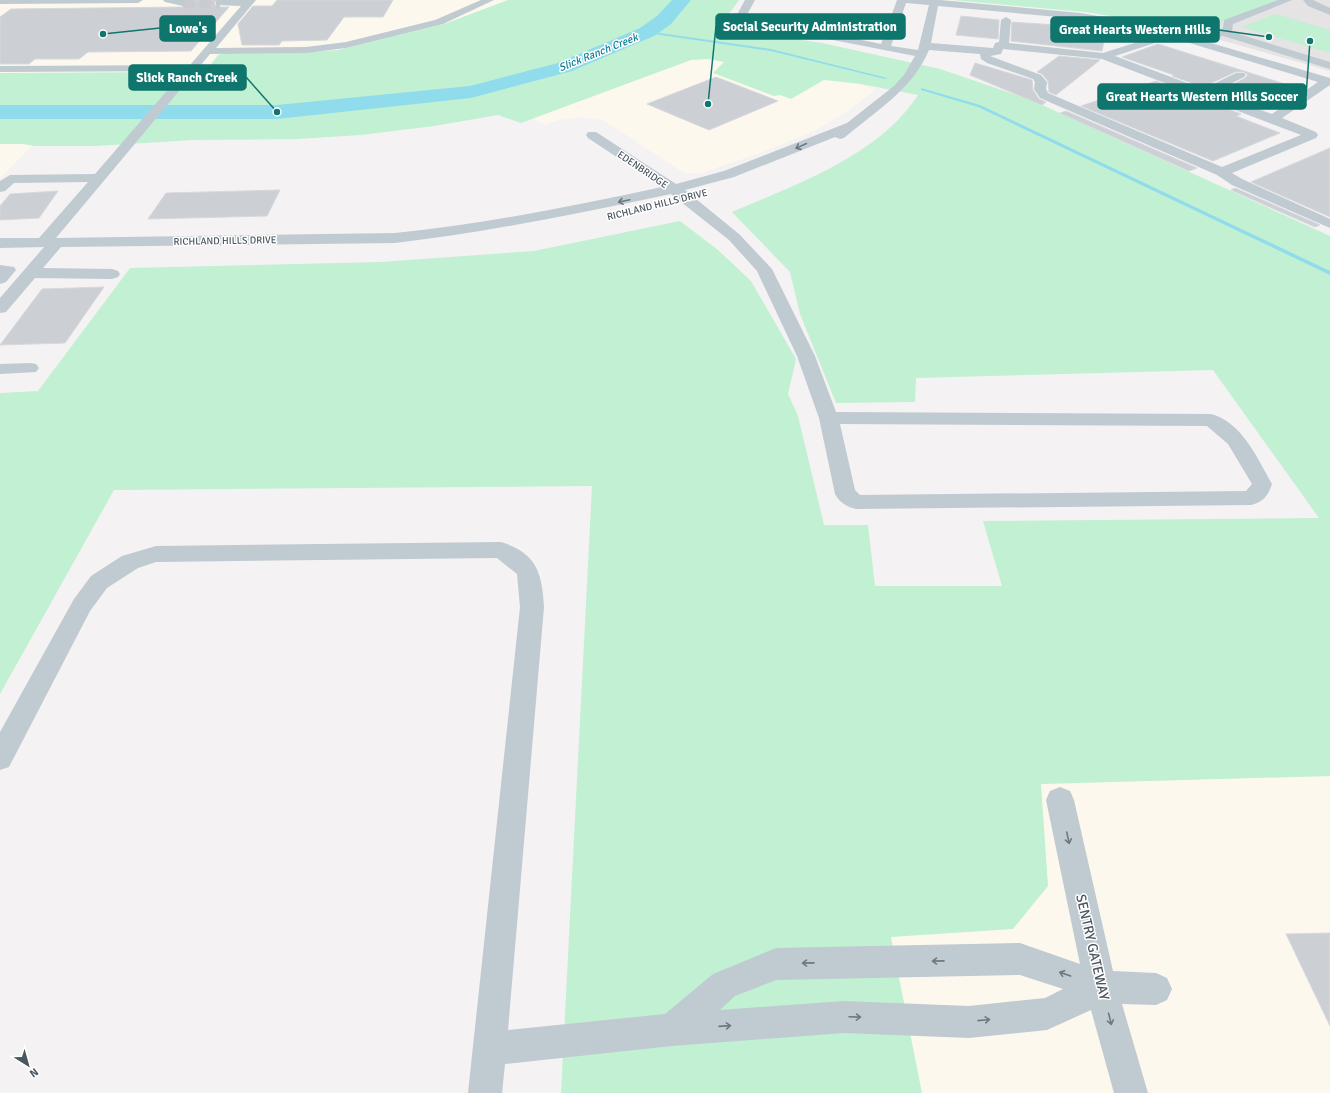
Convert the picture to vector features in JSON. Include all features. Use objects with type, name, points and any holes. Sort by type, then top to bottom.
[{"type":"street","points":[[0,1],[138,0]]},
{"type":"street","points":[[168,0],[183,3]]},
{"type":"street","points":[[750,0],[738,22],[740,25],[833,37],[885,48],[997,52],[999,45],[1004,45],[1104,56],[1273,119],[1318,134],[1222,172]]},
{"type":"street","points":[[885,48],[902,0]]},
{"type":"street","points":[[906,0],[935,1],[1104,19],[1163,32],[1329,81]]},
{"type":"street","points":[[1225,31],[1228,22],[1287,0]]},
{"type":"street","points":[[1308,0],[1311,4],[1330,12]]},
{"type":"street","points":[[0,308],[30,273],[50,242],[99,178],[185,80],[250,1]]},
{"type":"street","points":[[220,3],[250,1]]},
{"type":"street","points":[[209,51],[306,50],[346,45],[439,22],[484,1]]},
{"type":"street","name":"RICHLAND HILLS DRIVE","points":[[0,243],[395,238],[450,232],[478,234],[537,228],[601,218],[679,194],[850,126],[893,94],[916,67],[923,50],[935,1]]},
{"type":"street","points":[[1004,45],[1006,20]]},
{"type":"street","points":[[1198,43],[1225,31],[1330,62]]},
{"type":"street","points":[[1225,31],[1330,66]]},
{"type":"street","points":[[1104,56],[1154,40]]},
{"type":"street","points":[[985,51],[985,57],[991,61],[1037,77],[1042,82],[1040,89],[1044,94],[1222,172],[1237,182],[1330,224]]},
{"type":"street","points":[[0,69],[194,68]]},
{"type":"street","points":[[1203,93],[1240,75]]},
{"type":"street","points":[[1273,119],[1329,81]]},
{"type":"street","name":"EDENBRIDGE","points":[[592,135],[679,194],[734,237],[764,269],[806,356],[829,418],[845,494],[856,502],[1251,498],[1259,492],[1262,484],[1234,435],[1224,426],[1212,420],[829,418]]},
{"type":"street","points":[[0,188],[10,179],[99,178]]},
{"type":"street","points":[[0,270],[8,270],[0,279]]},
{"type":"street","points":[[30,273],[112,274]]},
{"type":"street","points":[[0,369],[30,368]]},
{"type":"street","points":[[0,758],[82,605],[99,582],[130,562],[156,554],[501,550],[520,560],[531,577],[532,607],[484,1093]]},
{"type":"street","name":"SENTRY GATEWAY","points":[[1060,800],[1102,987],[1121,1063],[1131,1093]]},
{"type":"street","points":[[672,1030],[724,985],[776,964],[1020,959],[1102,987],[1156,990]]},
{"type":"street","points":[[489,1049],[672,1030],[844,1017],[969,1022],[1047,1014],[1102,987]]},
{"type":"shaded area","points":[[0,0],[576,0],[391,41],[271,64],[179,74],[0,75]]},
{"type":"shaded area","points":[[1276,0],[1330,0],[1330,71],[1191,33]]},
{"type":"shaded area","points":[[685,55],[850,81],[875,90],[849,110],[818,129],[763,152],[701,173],[684,173],[603,120],[580,117],[562,119],[544,125],[525,113]]},
{"type":"shaded area","points":[[0,143],[35,143],[0,178]]},
{"type":"shaded area","points":[[1330,776],[1330,1093],[912,1093],[879,925],[1041,784]]},
{"type":"green space","points":[[508,0],[739,0],[723,22],[736,30],[822,43],[940,69],[1031,100],[1330,236],[1330,776],[1041,784],[1048,886],[1013,929],[891,937],[922,1093],[561,1093],[592,486],[114,490],[0,694],[0,393],[38,391],[130,268],[381,262],[534,251],[680,221],[718,250],[751,281],[796,359],[788,394],[798,416],[824,525],[868,525],[875,586],[1002,586],[983,521],[1319,518],[1213,370],[916,378],[915,402],[836,403],[800,314],[790,272],[732,212],[809,179],[859,151],[882,135],[902,116],[918,95],[861,84],[824,80],[791,99],[780,95],[774,96],[713,73],[724,62],[708,59],[691,60],[521,123],[498,115],[434,126],[361,135],[297,139],[193,140],[96,146],[35,146],[23,144],[0,144],[0,73],[178,72],[169,82],[198,81],[218,55],[225,53],[308,52],[338,50],[447,23]]},
{"type":"green space","points":[[953,0],[1278,0],[1221,22],[1218,25],[1220,29],[1212,32],[1206,31],[1191,33],[1130,19],[1085,12]]},
{"type":"green space","points":[[1276,14],[1330,30],[1330,53],[1241,27]]},
{"type":"building","points":[[186,0],[217,0],[214,3],[217,7],[229,7],[191,51],[88,52],[79,59],[35,59],[29,64],[0,64],[0,17],[11,9],[183,7],[189,4]]},
{"type":"building","points":[[277,0],[393,0],[383,17],[344,17],[327,40],[282,41],[279,45],[242,45],[238,24],[253,6],[272,6]]},
{"type":"building","points":[[961,16],[999,20],[998,39],[956,35]]},
{"type":"building","points":[[1012,22],[1070,26],[1106,31],[1102,51],[1011,41]]},
{"type":"building","points":[[1158,44],[1300,89],[1257,107],[1217,93],[1245,78],[1248,75],[1244,72],[1235,72],[1203,87],[1122,57]]},
{"type":"building","points":[[1059,56],[1100,60],[1056,95],[1049,92],[1048,81],[1042,74],[1037,72]]},
{"type":"building","points":[[975,63],[1032,80],[1033,90],[1039,99],[1046,102],[1042,105],[970,75]]},
{"type":"building","points":[[716,77],[778,101],[709,130],[647,104]]},
{"type":"building","points":[[1156,81],[1241,114],[1236,116],[1280,133],[1213,161],[1081,106]]},
{"type":"building","points":[[1066,111],[1197,168],[1189,171],[1060,113]]},
{"type":"building","points":[[1330,148],[1330,217],[1251,182]]},
{"type":"building","points":[[1235,188],[1320,225],[1315,227],[1231,190]]},
{"type":"building","points":[[280,190],[267,216],[148,219],[166,193]]},
{"type":"building","points":[[58,191],[39,218],[0,220],[0,206],[10,194]]},
{"type":"building","points":[[104,287],[65,343],[0,345],[42,289]]},
{"type":"building","points":[[1330,933],[1330,1026],[1286,934]]},
{"type":"waterway","name":"Slick Ranch Creek","points":[[0,112],[277,112],[471,92],[565,67],[647,32],[664,20],[682,0]]},
{"type":"waterway","points":[[647,32],[771,50],[885,78]]},
{"type":"waterway","points":[[922,89],[979,106],[1330,273]]},
{"type":"tunnel","points":[[183,3],[220,3]]},
{"type":"place","name":"Lowe's","points":[[103,34]]},
{"type":"place","name":"Great Hearts Western Hills","points":[[1269,37]]},
{"type":"place","name":"Great Hearts Western Hills Soccer","points":[[1310,41]]},
{"type":"place","name":"Social Security Administration","points":[[708,104]]},
{"type":"place","name":"Slick Ranch Creek","points":[[277,112]]}]
